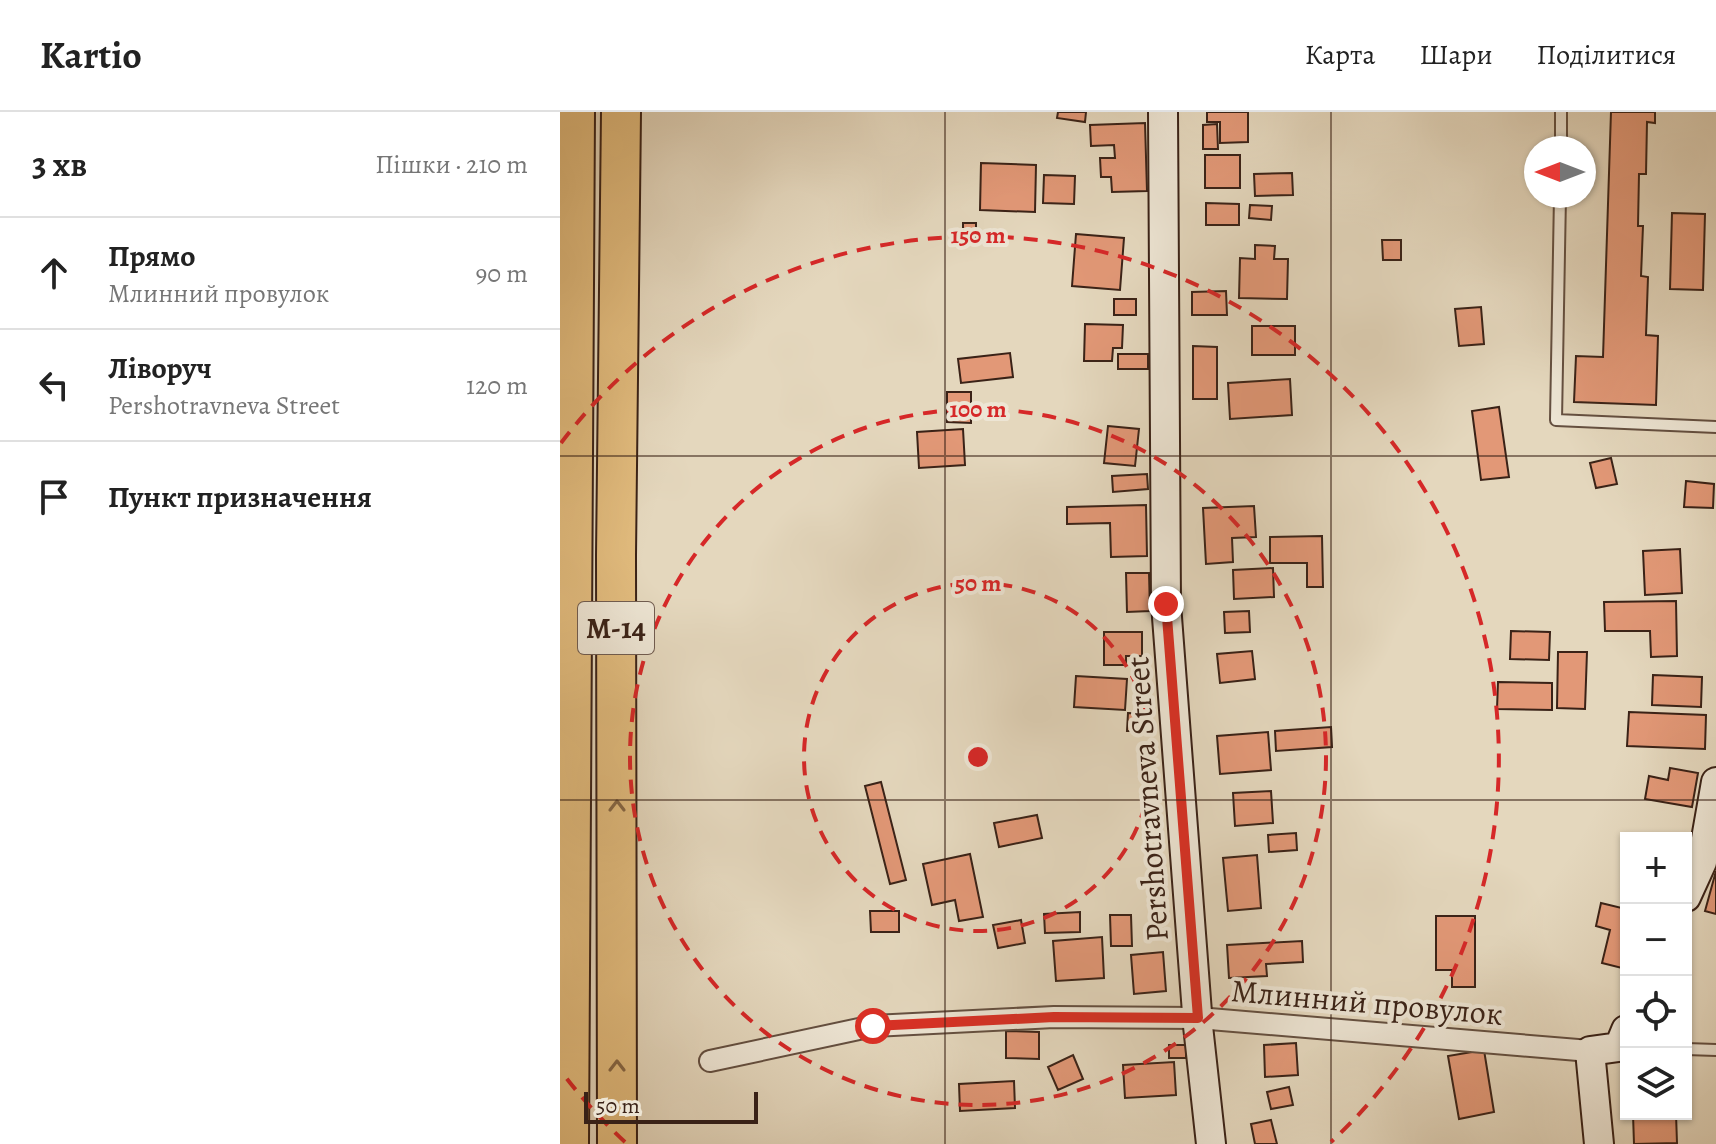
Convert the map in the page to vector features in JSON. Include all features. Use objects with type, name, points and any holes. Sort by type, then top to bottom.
[{"type":"highway","name":"М-14","points":[[568,1144],[575,112]]},
{"type":"highway","name":"М-14","points":[[617,1144],[616,555],[621,112]]},
{"type":"highway","points":[[616,555],[635,112]]},
{"type":"highway","points":[[560,1090],[568,1144]]},
{"type":"street","name":"Pershotravneva Street","points":[[1163,112],[1166,604],[1198,1018],[1211,1144]]},
{"type":"street","points":[[1692,884],[1702,862],[1716,782]]},
{"type":"street","name":"Млинний провулок","points":[[710,1061],[873,1026],[1054,1017],[1198,1018],[1590,1051]]},
{"type":"street","points":[[1599,1144],[1590,1051],[1620,1042]]},
{"type":"lane","points":[[1561,112],[1561,136]]},
{"type":"lane","points":[[1560,208],[1556,420],[1716,427]]},
{"type":"lane","points":[[1692,1049],[1716,1050]]},
{"type":"building","points":[[1058,112],[1086,112],[1085,122],[1057,118]]},
{"type":"building","points":[[1207,112],[1248,112],[1248,142],[1220,143],[1220,122],[1207,122]]},
{"type":"building","points":[[1611,112],[1655,112],[1655,123],[1647,122],[1646,174],[1639,174],[1638,226],[1643,226],[1641,276],[1648,277],[1646,335],[1658,336],[1656,405],[1574,402],[1576,356],[1603,357]]},
{"type":"building","points":[[1145,123],[1147,191],[1112,192],[1111,177],[1101,177],[1100,158],[1115,158],[1114,145],[1091,146],[1090,125]]},
{"type":"building","points":[[1217,124],[1218,149],[1203,149],[1203,125]]},
{"type":"building","points":[[1205,155],[1240,155],[1240,188],[1205,188]]},
{"type":"building","points":[[981,163],[1036,165],[1035,212],[980,210]]},
{"type":"building","points":[[1292,173],[1293,195],[1255,196],[1254,174]]},
{"type":"building","points":[[1044,175],[1075,176],[1074,204],[1043,203]]},
{"type":"building","points":[[1206,203],[1239,204],[1239,225],[1206,225]]},
{"type":"building","points":[[1250,205],[1272,206],[1271,220],[1249,218]]},
{"type":"building","points":[[1672,213],[1705,214],[1703,290],[1670,289]]},
{"type":"building","points":[[963,223],[976,223],[976,243],[963,243]]},
{"type":"building","points":[[1076,234],[1124,238],[1120,290],[1072,286]]},
{"type":"building","points":[[1382,240],[1401,240],[1401,260],[1383,260]]},
{"type":"building","points":[[1255,245],[1275,246],[1274,259],[1288,259],[1287,299],[1239,298],[1240,258],[1255,259]]},
{"type":"building","points":[[1226,291],[1227,315],[1192,315],[1192,292]]},
{"type":"building","points":[[1114,299],[1136,299],[1136,315],[1114,315]]},
{"type":"building","points":[[1481,307],[1484,344],[1459,346],[1455,309]]},
{"type":"building","points":[[1085,324],[1123,325],[1122,348],[1113,348],[1112,361],[1084,361]]},
{"type":"building","points":[[1252,326],[1295,326],[1295,355],[1252,355]]},
{"type":"building","points":[[1193,346],[1217,347],[1217,399],[1193,399]]},
{"type":"building","points":[[1010,353],[1013,377],[961,383],[958,359]]},
{"type":"building","points":[[1118,354],[1148,354],[1148,369],[1118,369]]},
{"type":"building","points":[[1290,379],[1292,415],[1230,419],[1228,383]]},
{"type":"building","points":[[947,392],[971,392],[971,423],[947,422]]},
{"type":"building","points":[[1499,407],[1509,477],[1481,480],[1472,411]]},
{"type":"building","points":[[1108,426],[1139,429],[1135,466],[1104,463]]},
{"type":"building","points":[[963,429],[965,465],[919,468],[917,432]]},
{"type":"building","points":[[1611,458],[1617,484],[1596,488],[1590,463]]},
{"type":"building","points":[[1147,474],[1148,489],[1113,492],[1112,476]]},
{"type":"building","points":[[1686,481],[1714,484],[1713,508],[1684,507]]},
{"type":"building","points":[[1146,505],[1147,556],[1111,557],[1110,523],[1067,524],[1067,507]]},
{"type":"building","points":[[1254,506],[1256,537],[1232,538],[1233,562],[1206,564],[1203,508]]},
{"type":"building","points":[[1322,536],[1323,587],[1307,587],[1307,563],[1270,563],[1270,537]]},
{"type":"building","points":[[1680,549],[1682,593],[1645,595],[1643,551]]},
{"type":"building","points":[[1273,568],[1274,597],[1234,599],[1233,570]]},
{"type":"building","points":[[1126,573],[1149,573],[1150,611],[1127,612]]},
{"type":"building","points":[[1676,601],[1677,656],[1651,657],[1650,631],[1605,631],[1604,602]]},
{"type":"building","points":[[1249,611],[1250,632],[1225,633],[1224,612]]},
{"type":"building","points":[[1511,631],[1550,632],[1549,660],[1510,659]]},
{"type":"building","points":[[1104,632],[1142,632],[1142,656],[1126,656],[1126,665],[1104,665]]},
{"type":"building","points":[[1252,651],[1255,679],[1220,683],[1217,654]]},
{"type":"building","points":[[1558,652],[1587,652],[1585,709],[1557,708]]},
{"type":"building","points":[[1653,675],[1702,677],[1701,707],[1652,705]]},
{"type":"building","points":[[1076,676],[1127,679],[1125,710],[1074,707]]},
{"type":"building","points":[[1498,682],[1552,683],[1552,710],[1497,709]]},
{"type":"building","points":[[1629,712],[1706,715],[1705,749],[1627,746]]},
{"type":"building","points":[[1128,713],[1151,714],[1151,731],[1127,731]]},
{"type":"building","points":[[1331,727],[1332,747],[1276,751],[1275,731]]},
{"type":"building","points":[[1268,732],[1271,770],[1220,774],[1217,736]]},
{"type":"building","points":[[1670,768],[1698,773],[1692,807],[1645,799],[1649,776],[1668,780]]},
{"type":"building","points":[[881,782],[906,880],[890,884],[865,786]]},
{"type":"building","points":[[1271,791],[1273,823],[1235,826],[1233,793]]},
{"type":"building","points":[[1037,815],[1042,838],[999,847],[994,823]]},
{"type":"building","points":[[1296,833],[1297,850],[1269,852],[1268,835]]},
{"type":"building","points":[[970,854],[983,917],[959,921],[955,900],[932,905],[923,864]]},
{"type":"building","points":[[1257,855],[1261,908],[1228,911],[1223,858]]},
{"type":"building","points":[[1716,871],[1716,914],[1705,911]]},
{"type":"building","points":[[1601,903],[1620,908],[1620,968],[1602,963],[1610,930],[1596,926]]},
{"type":"building","points":[[870,911],[899,911],[899,932],[871,932]]},
{"type":"building","points":[[1080,912],[1080,932],[1045,933],[1044,914]]},
{"type":"building","points":[[1110,915],[1131,915],[1132,946],[1111,946]]},
{"type":"building","points":[[1436,916],[1475,916],[1475,987],[1452,987],[1452,970],[1436,970]]},
{"type":"building","points":[[1021,920],[1025,943],[998,948],[993,925]]},
{"type":"building","points":[[1102,937],[1104,978],[1056,981],[1053,941]]},
{"type":"building","points":[[1302,941],[1303,962],[1266,964],[1267,976],[1229,978],[1227,945]]},
{"type":"building","points":[[1163,952],[1166,991],[1134,994],[1131,955]]},
{"type":"building","points":[[1006,1031],[1039,1032],[1039,1059],[1006,1058]]},
{"type":"building","points":[[1296,1043],[1298,1075],[1265,1077],[1264,1045]]},
{"type":"building","points":[[1169,1045],[1186,1045],[1186,1058],[1169,1058]]},
{"type":"building","points":[[1484,1050],[1494,1112],[1459,1119],[1448,1056]]},
{"type":"building","points":[[1073,1055],[1083,1079],[1058,1090],[1048,1067]]},
{"type":"building","points":[[1174,1062],[1176,1095],[1125,1098],[1123,1065]]},
{"type":"building","points":[[1014,1081],[1015,1108],[960,1111],[959,1084]]},
{"type":"building","points":[[1289,1087],[1293,1105],[1271,1109],[1267,1092]]},
{"type":"building","points":[[1271,1120],[1277,1144],[1255,1144],[1251,1124]]},
{"type":"building","points":[[1633,1120],[1676,1120],[1677,1143],[1634,1144]]},
{"type":"route","points":[[873,1026],[1054,1017],[1198,1018],[1166,604]]}]
